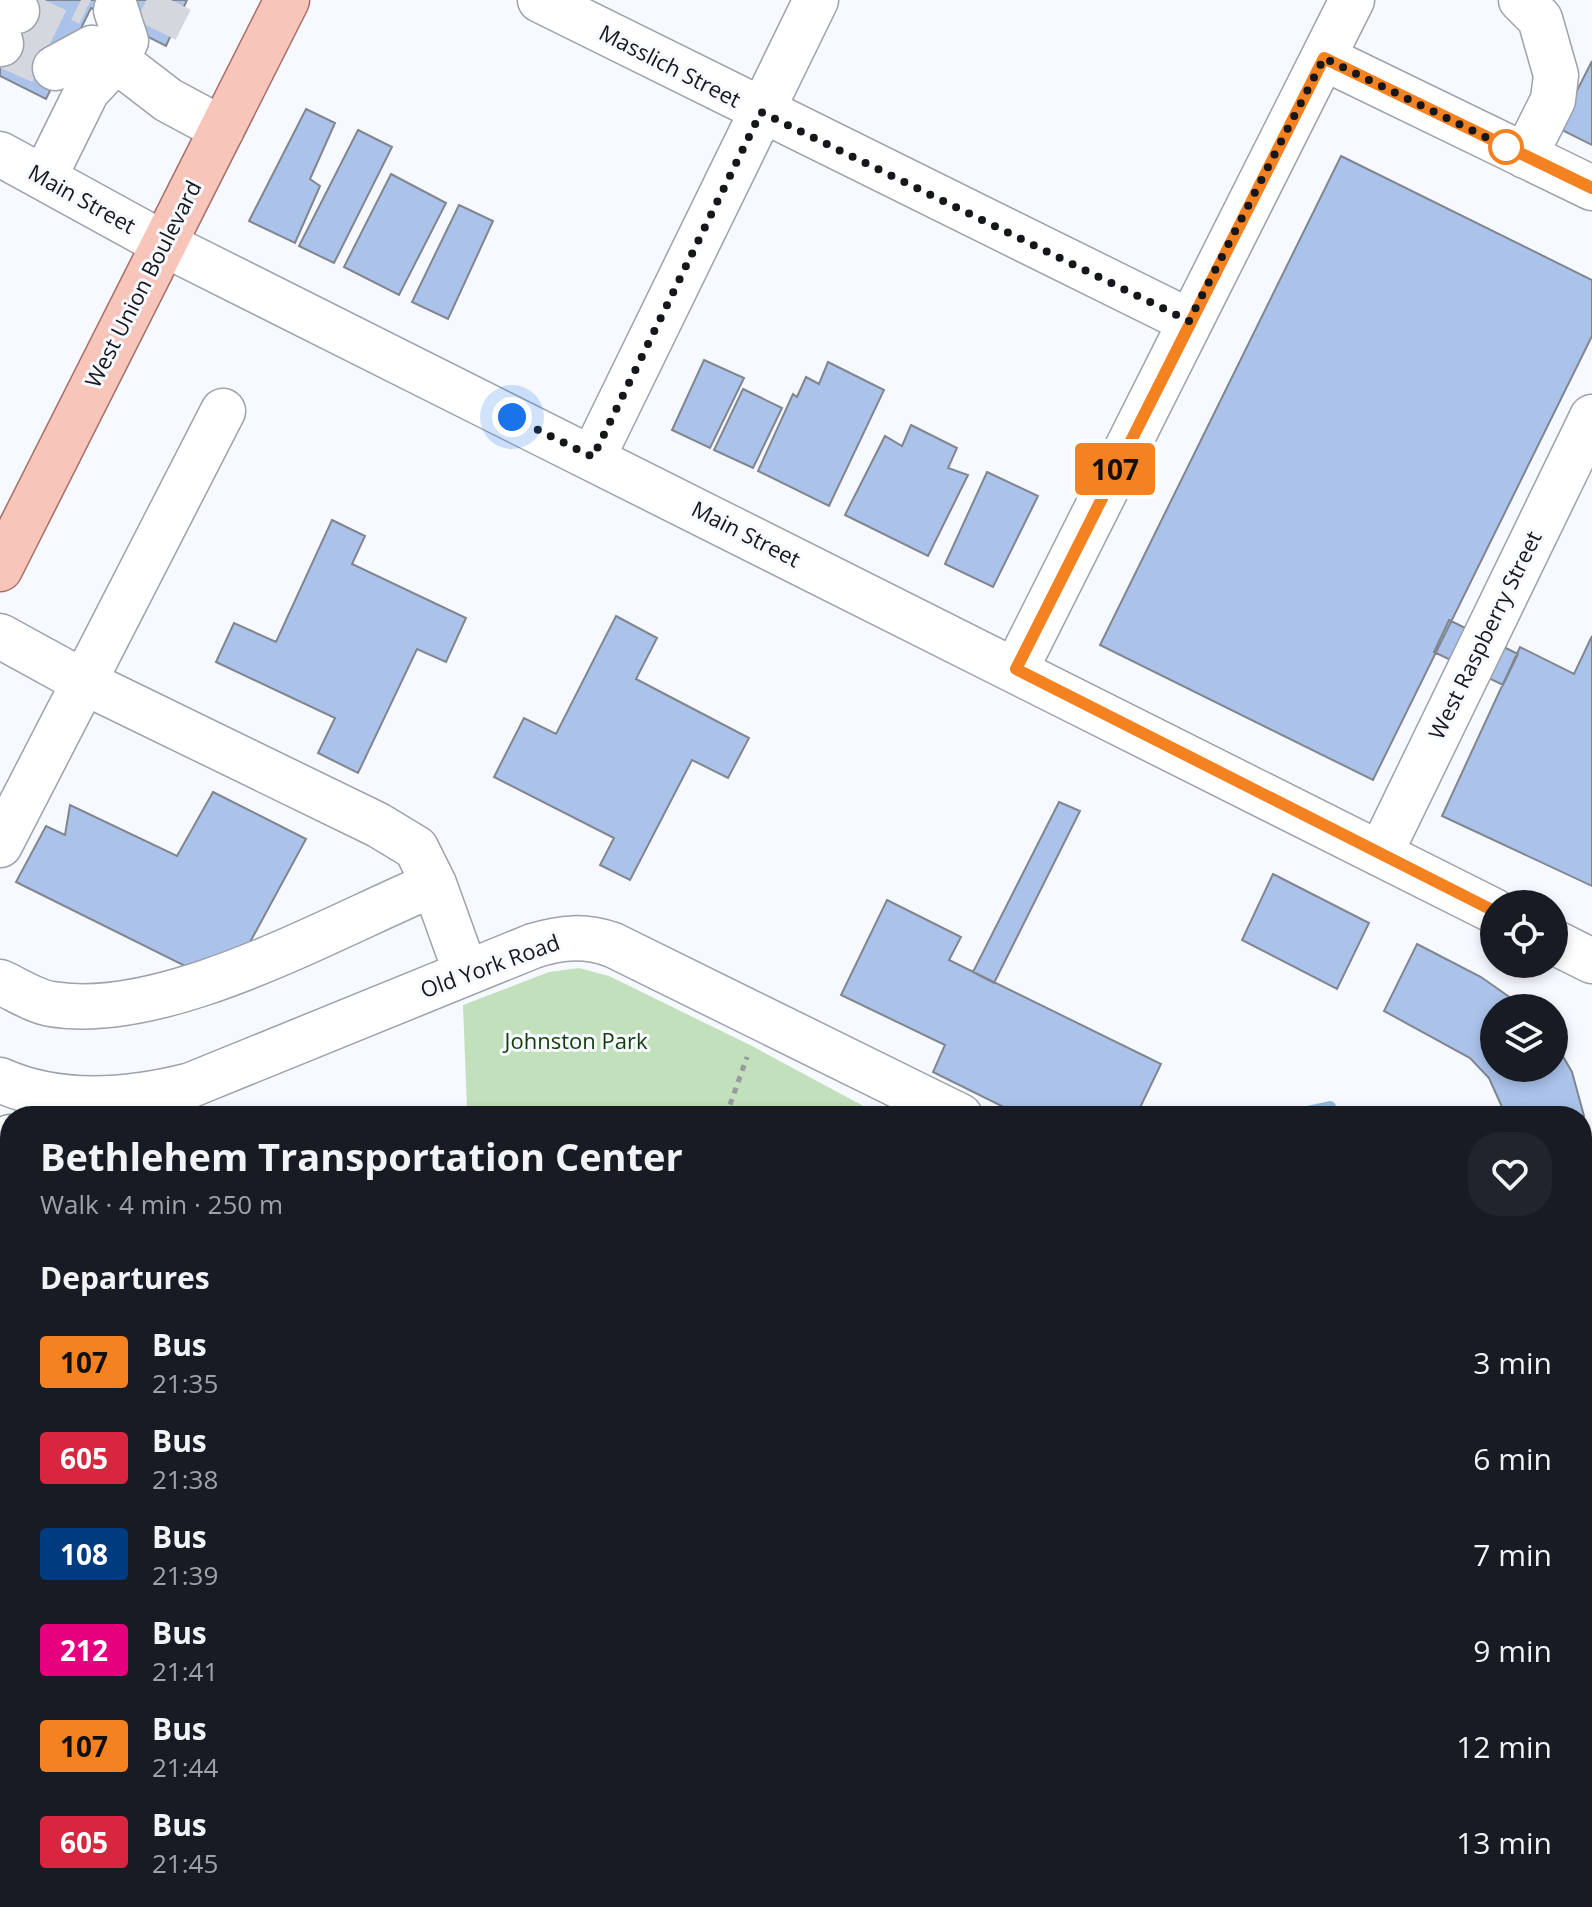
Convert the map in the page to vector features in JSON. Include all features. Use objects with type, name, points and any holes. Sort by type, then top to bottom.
[{"type":"main road","name":"West Union Boulevard","points":[[0,569],[287,0]]},
{"type":"street","name":"Masslich Street","points":[[540,0],[761,112],[1189,321]]},
{"type":"street","points":[[593,457],[816,0]]},
{"type":"street","points":[[1521,0],[1540,19],[1556,75],[1553,100],[1525,156]]},
{"type":"street","points":[[1016,669],[1324,58],[1345,2]]},
{"type":"street","points":[[44,178],[87,91],[103,37],[168,100],[222,129]]},
{"type":"street","points":[[1324,58],[1592,188]]},
{"type":"street","name":"Main Street","points":[[0,154],[164,244],[1480,904]]},
{"type":"street","points":[[0,845],[223,411]]},
{"type":"street","name":"West Raspberry Street","points":[[1380,854],[1592,417]]},
{"type":"street","points":[[0,636],[84,682],[378,825],[416,848],[434,884],[466,973]]},
{"type":"street","points":[[0,982],[48,1003],[108,1007],[187,986],[270,956],[434,884]]},
{"type":"street","name":"Old York Road","points":[[18,1095],[113,1099],[191,1085],[554,939],[585,937],[598,940],[939,1106]]},
{"type":"street","points":[[1568,949],[1592,961]]},
{"type":"path","points":[[729,1106],[741,1069]]},
{"type":"green space","name":"Johnston Park","points":[[579,968],[609,976],[752,1046],[863,1106],[467,1106],[463,1005],[549,972]]},
{"type":"building","points":[[27,0],[187,0],[166,46],[91,8],[46,99],[0,76],[0,54]]},
{"type":"building","points":[[1592,61],[1592,145],[1558,128]]},
{"type":"building","points":[[306,109],[335,123],[310,179],[320,186],[295,243],[249,221]]},
{"type":"building","points":[[358,130],[392,147],[334,263],[299,246]]},
{"type":"building","points":[[1341,156],[1592,280],[1592,336],[1373,780],[1100,645]]},
{"type":"building","points":[[391,174],[446,203],[399,295],[344,267]]},
{"type":"building","points":[[459,205],[493,221],[448,319],[412,302]]},
{"type":"building","points":[[704,360],[744,378],[710,448],[672,430]]},
{"type":"building","points":[[828,362],[884,390],[829,506],[758,471],[793,394],[797,397],[806,377],[819,384]]},
{"type":"building","points":[[743,389],[782,408],[753,468],[714,450]]},
{"type":"building","points":[[911,425],[957,448],[948,468],[968,475],[928,556],[845,515],[885,436],[902,446]]},
{"type":"building","points":[[987,472],[1038,496],[993,587],[945,564]]},
{"type":"building","points":[[332,520],[365,536],[352,564],[466,618],[446,662],[417,649],[358,773],[318,753],[335,718],[216,662],[234,623],[276,642]]},
{"type":"building","points":[[616,616],[657,638],[636,679],[749,738],[728,778],[692,760],[630,880],[600,865],[614,838],[494,777],[524,718],[556,734]]},
{"type":"building","points":[[1449,620],[1518,654],[1503,685],[1434,652]]},
{"type":"building","points":[[1592,636],[1592,886],[1442,816],[1520,647],[1574,674]]},
{"type":"building","points":[[213,792],[306,839],[249,944],[189,968],[16,882],[46,826],[65,835],[70,805],[177,856]]},
{"type":"building","points":[[1059,802],[1080,811],[994,983],[973,972]]},
{"type":"building","points":[[1273,874],[1369,923],[1337,989],[1242,940]]},
{"type":"building","points":[[887,900],[961,937],[949,960],[1161,1064],[1141,1106],[1002,1106],[933,1072],[945,1045],[841,995]]},
{"type":"building","points":[[1417,944],[1480,976],[1505,994],[1480,994],[1480,1069],[1470,1058],[1384,1011]]},
{"type":"building","points":[[1568,1065],[1581,1106],[1502,1106],[1491,1082],[1568,1082]]},
{"type":"tunnel","points":[[81,0],[89,4]]},
{"type":"tunnel","points":[[156,30],[171,0]]},
{"type":"tunnel","points":[[17,11],[73,38]]},
{"type":"tunnel","points":[[1,44],[55,68]]},
{"type":"bus line","name":"107","points":[[1480,904],[1016,669],[1173,352],[1324,58],[1592,188]]},
{"type":"route","points":[[512,417],[593,457],[761,112],[1189,321],[1324,58],[1506,147]]}]
